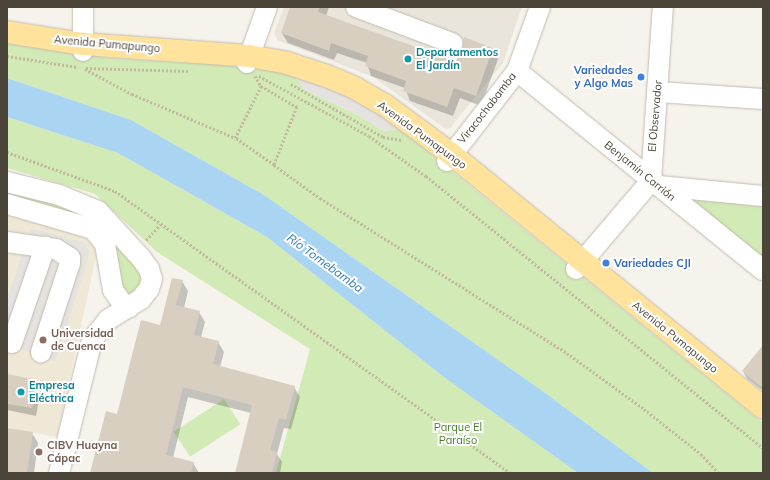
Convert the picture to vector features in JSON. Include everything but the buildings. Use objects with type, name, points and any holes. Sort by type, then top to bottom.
[{"type":"main road","name":"Avenida Pumapungo","points":[[7,32],[83,54],[250,64],[294,65],[355,88],[385,105],[579,266],[763,408]]},
{"type":"street","points":[[82,7],[83,54]]},
{"type":"street","points":[[250,64],[267,7]]},
{"type":"street","points":[[356,7],[397,15],[452,43]]},
{"type":"street","name":"Viracochabamba","points":[[449,158],[517,71],[540,7]]},
{"type":"street","name":"El Observador","points":[[655,184],[651,164],[658,92],[663,7]]},
{"type":"street","name":"Benjamín Carrión","points":[[517,71],[763,270]]},
{"type":"street","points":[[658,92],[763,99]]},
{"type":"street","points":[[7,182],[59,195],[98,211],[132,247],[150,270],[152,279],[149,289],[141,299],[108,320],[92,340],[59,473]]},
{"type":"street","points":[[579,266],[655,184],[763,196]]},
{"type":"street","points":[[7,204],[93,229],[105,244],[113,290],[124,306],[129,308]]},
{"type":"street","points":[[7,242],[45,247],[63,252],[70,258],[41,352]]},
{"type":"street","points":[[12,343],[45,247]]},
{"type":"path","points":[[83,54],[132,94],[235,138],[320,198],[567,353],[644,408],[701,454],[719,473]]},
{"type":"path","points":[[7,56],[83,54],[191,71]]},
{"type":"path","points":[[250,64],[369,136],[426,176],[763,448]]},
{"type":"path","points":[[286,80],[304,94],[383,137],[404,140]]},
{"type":"path","points":[[235,138],[261,86],[297,107],[274,165]]},
{"type":"path","points":[[7,152],[115,191],[510,473]]},
{"type":"path","points":[[132,247],[139,247],[161,224]]},
{"type":"shaded area","points":[[284,7],[522,7],[503,63],[449,129],[446,129],[373,77],[277,40],[274,33]]},
{"type":"shaded area","points":[[293,75],[313,80],[365,104],[400,129],[383,131],[362,117],[305,90]]},
{"type":"shaded area","name":"Universidad de Cuenca","points":[[7,215],[85,236],[94,246],[96,256],[57,437],[7,428]]},
{"type":"shaded area","points":[[31,228],[84,243],[89,251],[87,263],[55,361],[7,344],[7,299]]},
{"type":"green space","points":[[7,43],[107,58],[246,66],[293,75],[305,90],[362,117],[383,131],[400,129],[763,423],[763,473],[653,473],[541,390],[264,195],[131,120],[7,78]]},
{"type":"green space","name":"Parque El Paraíso","points":[[7,117],[118,153],[267,237],[445,378],[578,473],[276,473],[310,349],[157,252],[95,194],[7,168]]},
{"type":"green space","points":[[7,186],[82,207],[148,280],[127,304],[108,243],[7,200]]},
{"type":"green space","points":[[685,194],[763,201],[763,263],[685,201]]},
{"type":"green space","points":[[224,399],[240,424],[190,457],[174,432]]},
{"type":"water","name":"Río Tomebamba","points":[[7,78],[131,120],[264,195],[541,390],[653,473],[578,473],[445,378],[267,237],[118,153],[7,117]]},
{"type":"place","name":"Departamentos El Jardín","points":[[408,59]]},
{"type":"place","name":"Variedades y Algo Mas","points":[[641,77]]},
{"type":"place","name":"Variedades CJI","points":[[606,263]]},
{"type":"place","name":"Universidad de Cuenca","points":[[43,340]]},
{"type":"place","name":"Empresa Eléctrica","points":[[21,392]]},
{"type":"place","name":"CIBV Huayna Cápac","points":[[39,452]]}]
